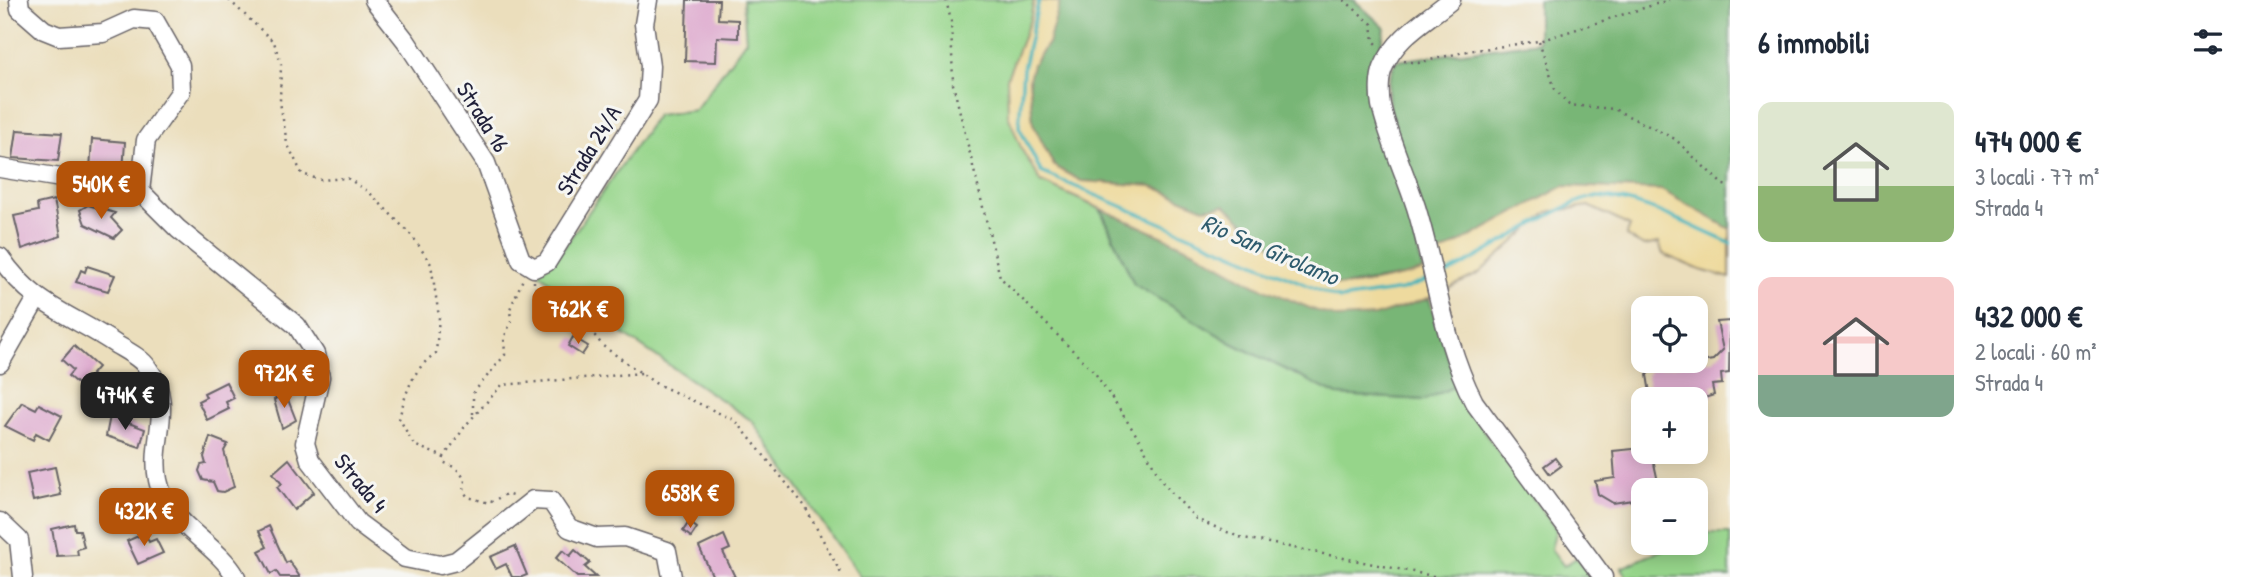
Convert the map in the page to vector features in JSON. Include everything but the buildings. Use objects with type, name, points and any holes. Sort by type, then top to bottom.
[{"type":"street","points":[[0,168],[139,191],[146,140],[181,91],[180,65],[155,21],[134,19],[103,33],[59,36],[44,30],[20,9],[19,0]]},
{"type":"street","name":"Strada 16","points":[[374,0],[406,41],[486,163],[519,256],[531,267]]},
{"type":"street","name":"Strada 24/A","points":[[531,267],[547,262],[648,100],[650,66],[644,24],[648,0]]},
{"type":"street","points":[[1451,0],[1408,33],[1389,58],[1383,69],[1381,103],[1416,207],[1436,296],[1456,364],[1474,402],[1602,577]]},
{"type":"street","name":"Strada 4","points":[[139,191],[178,229],[261,300],[297,326],[315,354],[320,377],[305,443],[310,460],[358,523],[405,558],[440,565],[456,561],[533,500],[551,501],[569,528],[597,538],[625,537],[667,551],[672,577]]},
{"type":"street","points":[[0,257],[13,276],[36,300],[99,333],[146,365],[162,392],[158,480],[166,503],[187,529],[216,549],[236,577]]},
{"type":"street","points":[[0,363],[36,300]]},
{"type":"street","points":[[0,522],[19,540],[23,577]]},
{"type":"path","points":[[229,0],[274,42],[281,64],[280,102],[287,143],[302,174],[321,180],[347,178],[369,192],[413,237],[431,264],[439,317],[436,353],[420,364],[408,383],[399,418],[414,445],[444,457]]},
{"type":"path","points":[[946,0],[951,21],[953,84],[1000,277],[1095,373],[1139,439],[1163,483],[1196,519],[1239,537],[1438,577]]},
{"type":"path","points":[[1344,0],[1372,24],[1374,41],[1389,58],[1418,63],[1468,51],[1539,41],[1669,0]]},
{"type":"path","points":[[1539,41],[1555,89],[1569,105],[1614,109],[1675,139],[1723,185],[1730,186]]},
{"type":"path","points":[[473,417],[473,393],[505,355],[504,338],[511,322],[510,309],[531,267]]},
{"type":"path","points":[[531,267],[534,287],[584,322],[603,346],[655,383],[736,421],[804,505],[842,577]]},
{"type":"path","points":[[520,510],[520,505],[511,495],[506,494],[489,503],[468,497],[464,492],[465,480],[456,468],[443,463],[444,457],[473,417],[502,385],[642,373]]},
{"type":"green space","points":[[743,0],[1034,0],[1030,20],[1007,78],[1041,182],[1100,209],[1134,284],[1232,343],[1337,395],[1425,400],[1457,385],[1487,436],[1556,529],[1551,549],[1564,566],[1576,558],[1591,577],[860,577],[752,421],[570,298],[539,273],[559,254],[657,115],[695,110],[746,40]]},
{"type":"green space","points":[[1060,0],[1354,0],[1385,28],[1377,66],[1389,153],[1413,227],[1423,273],[1341,286],[1271,247],[1225,205],[1204,208],[1152,186],[1081,181],[1054,166],[1033,124],[1029,78],[1033,64],[1048,43]]},
{"type":"green space","points":[[1538,0],[1730,0],[1730,229],[1661,190],[1564,186],[1435,256],[1390,109],[1388,90],[1393,67],[1396,61],[1538,42]]},
{"type":"green space","points":[[1101,209],[1195,251],[1255,285],[1375,316],[1429,298],[1457,385],[1425,400],[1337,395],[1232,343],[1134,284]]},
{"type":"green space","points":[[1708,533],[1730,533],[1730,577],[1627,577],[1621,568],[1651,555],[1708,555]]},
{"type":"sand","points":[[1034,0],[1060,2],[1048,43],[1033,64],[1029,79],[1033,124],[1054,166],[1081,181],[1152,186],[1204,208],[1225,205],[1292,261],[1338,285],[1372,282],[1437,266],[1435,256],[1564,186],[1661,190],[1730,229],[1730,278],[1700,270],[1663,254],[1659,243],[1644,246],[1626,236],[1630,226],[1589,206],[1548,212],[1478,274],[1429,298],[1375,316],[1337,318],[1312,309],[1255,285],[1195,251],[1041,182],[1022,150],[1008,115],[1007,78],[1030,20]]},
{"type":"waterway","name":"Rio San Girolamo","points":[[1039,0],[1023,69],[1019,127],[1041,172],[1340,299],[1402,290],[1428,280]]},
{"type":"waterway","name":"Rio San Girolamo","points":[[1439,277],[1544,218],[1566,207],[1598,197],[1649,208],[1730,243]]}]
